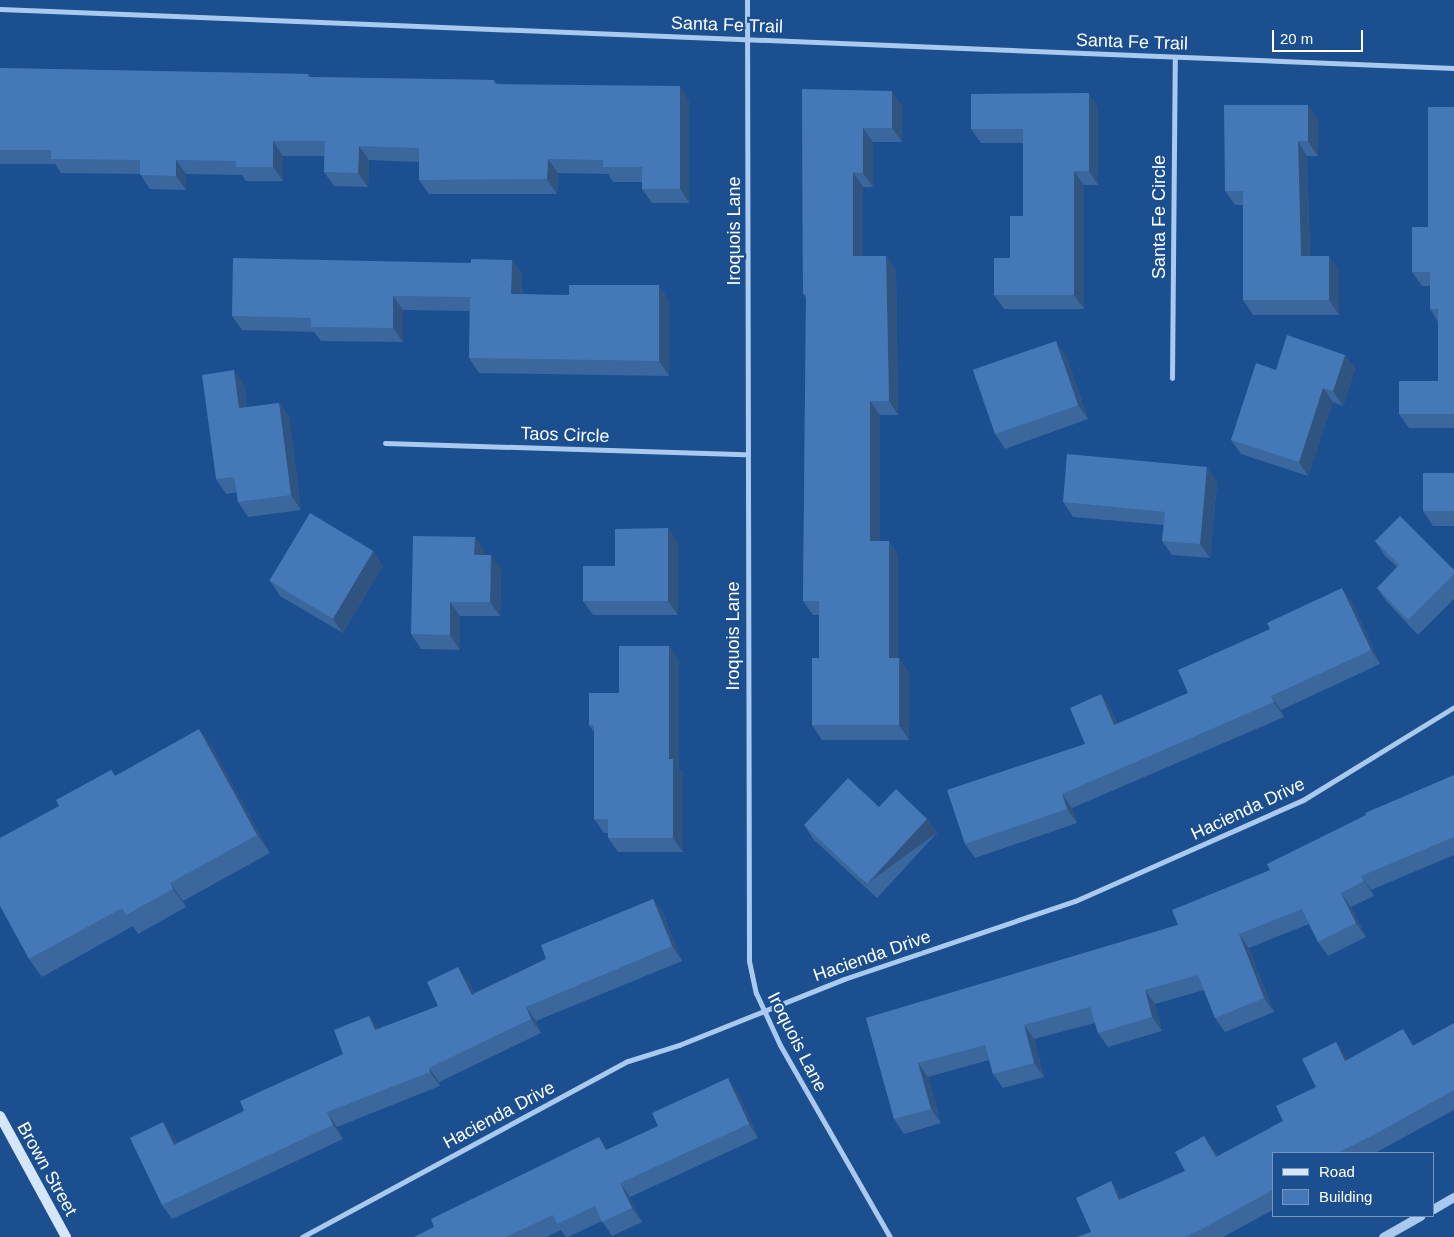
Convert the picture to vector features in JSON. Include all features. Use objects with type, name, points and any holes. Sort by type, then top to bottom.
[{"type":"main road","name":"Brown Street","points":[[0,1116],[66,1237]]},
{"type":"street","name":"Iroquois Lane","points":[[747,0],[745,454],[749,961],[756,993],[780,1045],[890,1237]]},
{"type":"street","name":"Santa Fe Trail","points":[[0,9],[1454,68]]},
{"type":"street","name":"Santa Fe Circle","points":[[1172,378],[1174,56]]},
{"type":"street","name":"Taos Circle","points":[[385,443],[745,454]]},
{"type":"street","name":"Hacienda Drive","points":[[302,1237],[628,1061],[679,1045],[844,979],[1075,901],[1304,800],[1454,707]]},
{"type":"street","points":[[1434,1208],[1454,1197]]},
{"type":"street","points":[[1383,1237],[1418,1217]]},
{"type":"building","points":[[0,68],[308,74],[308,77],[494,80],[494,84],[680,86],[680,189],[642,189],[642,167],[603,167],[603,160],[548,159],[547,179],[419,180],[419,148],[359,146],[358,173],[324,172],[325,141],[273,141],[273,167],[236,167],[236,161],[176,160],[176,176],[140,175],[140,160],[51,159],[51,150],[0,150]]},
{"type":"building","points":[[802,89],[892,91],[892,128],[863,128],[863,173],[853,172],[853,256],[886,256],[889,401],[870,401],[870,541],[889,541],[889,658],[899,658],[899,725],[812,725],[812,658],[819,658],[819,601],[803,601],[806,294],[803,294]]},
{"type":"building","points":[[1089,93],[1089,171],[1074,171],[1074,295],[994,295],[994,258],[1010,258],[1010,216],[1023,216],[1023,129],[971,129],[971,94]]},
{"type":"building","points":[[1224,105],[1308,105],[1308,141],[1298,141],[1301,256],[1329,256],[1329,300],[1243,300],[1243,191],[1225,191]]},
{"type":"building","points":[[1428,107],[1454,107],[1454,414],[1399,414],[1399,381],[1438,381],[1438,309],[1430,309],[1430,272],[1412,272],[1412,227],[1428,227]]},
{"type":"building","points":[[233,258],[471,263],[471,259],[512,260],[511,294],[569,295],[569,285],[659,285],[659,361],[469,358],[470,297],[393,296],[393,328],[311,327],[311,318],[232,316]]},
{"type":"building","points":[[1287,335],[1345,355],[1333,391],[1323,388],[1299,462],[1231,440],[1256,363],[1276,370]]},
{"type":"building","points":[[1056,341],[1078,405],[995,434],[973,370]]},
{"type":"building","points":[[234,370],[239,408],[279,403],[291,495],[238,502],[234,477],[216,479],[202,375]]},
{"type":"building","points":[[1067,454],[1207,467],[1200,544],[1162,541],[1165,512],[1063,502]]},
{"type":"building","points":[[1423,473],[1454,473],[1454,511],[1423,511]]},
{"type":"building","points":[[310,513],[373,551],[333,619],[269,581]]},
{"type":"building","points":[[1400,516],[1454,570],[1454,574],[1408,620],[1377,588],[1399,565],[1375,541]]},
{"type":"building","points":[[668,528],[668,601],[583,601],[583,566],[615,566],[615,529]]},
{"type":"building","points":[[413,536],[475,537],[474,555],[491,555],[490,602],[450,602],[450,635],[411,634]]},
{"type":"building","points":[[1342,588],[1371,650],[1271,696],[1274,702],[1062,794],[1067,809],[965,844],[947,790],[1085,744],[1070,708],[1101,694],[1114,725],[1188,693],[1178,670],[1270,629],[1267,623]]},
{"type":"building","points":[[619,646],[669,646],[669,759],[673,759],[673,838],[608,838],[608,819],[594,819],[594,725],[589,725],[589,693],[619,693]]},
{"type":"building","points":[[199,729],[257,835],[170,883],[173,889],[126,915],[122,908],[29,959],[0,906],[0,838],[59,806],[56,800],[111,770],[115,776]]},
{"type":"building","points":[[1454,775],[1454,837],[1361,876],[1364,881],[1341,893],[1356,923],[1318,942],[1302,909],[1239,934],[1264,998],[1215,1018],[1198,975],[1145,990],[1152,1017],[1098,1033],[1090,1007],[1024,1025],[1034,1063],[993,1074],[985,1045],[918,1063],[931,1109],[894,1119],[866,1018],[1178,925],[1172,910],[1270,870],[1267,864],[1366,815],[1365,813]]},
{"type":"building","points":[[848,778],[879,807],[896,789],[927,819],[867,884],[804,825]]},
{"type":"building","points":[[653,899],[672,946],[526,1007],[531,1019],[429,1068],[430,1072],[327,1112],[333,1125],[162,1205],[130,1138],[163,1122],[174,1145],[244,1111],[240,1101],[343,1054],[334,1030],[369,1016],[375,1030],[438,1006],[427,982],[458,967],[472,995],[546,959],[541,945]]},
{"type":"building","points":[[1454,1023],[1454,1090],[1339,1152],[1272,1152],[1272,1191],[1185,1237],[1077,1237],[1091,1232],[1076,1198],[1111,1181],[1119,1200],[1185,1171],[1175,1152],[1204,1136],[1216,1157],[1283,1121],[1276,1106],[1316,1087],[1302,1059],[1336,1042],[1345,1061],[1403,1029],[1413,1046]]},
{"type":"building","points":[[728,1078],[749,1124],[620,1183],[632,1208],[602,1222],[595,1206],[557,1224],[553,1215],[506,1237],[414,1237],[434,1227],[431,1219],[599,1137],[606,1150],[658,1126],[652,1113]]}]
